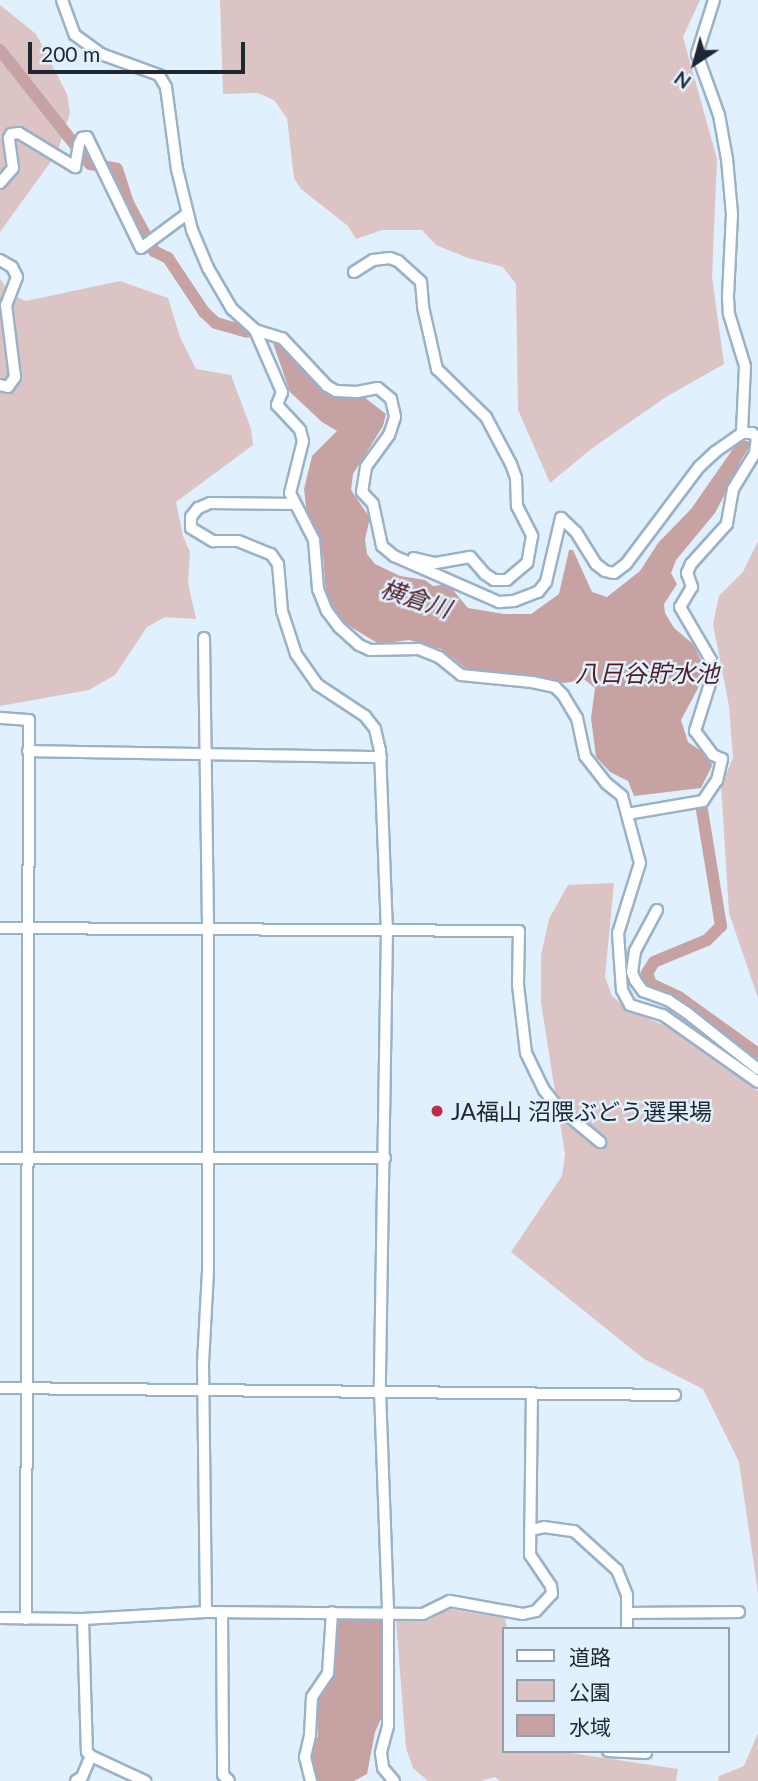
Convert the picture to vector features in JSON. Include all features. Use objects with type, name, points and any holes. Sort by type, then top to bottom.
[{"type":"street","points":[[52,0],[67,19],[75,35],[101,54],[159,75],[166,88],[187,214],[208,268],[232,310],[256,330],[282,338],[327,386],[336,391],[378,388],[391,399],[396,417],[389,435],[366,467],[362,492],[373,504],[382,546],[394,556],[462,583],[481,596],[499,602],[514,601],[538,592],[547,582],[561,518],[576,531],[596,564],[614,573],[626,564],[699,467],[742,433],[752,433],[757,437],[758,446],[733,489],[727,524],[691,564],[687,573],[692,587],[680,607],[711,660],[713,674],[695,731],[713,755],[722,758],[717,780],[703,802],[627,814]]},
{"type":"street","points":[[62,0],[67,19]]},
{"type":"street","points":[[714,0],[697,54],[719,115],[727,159],[732,214],[729,314],[745,366],[742,433]]},
{"type":"street","points":[[0,183],[13,168],[9,138],[11,134],[19,133],[75,167],[79,144],[82,138],[87,137],[141,248],[187,214]]},
{"type":"street","points":[[354,272],[373,260],[390,258],[398,261],[421,282],[423,307],[437,369],[486,417],[511,464],[516,478],[517,506],[532,536],[527,563],[506,580],[494,580],[485,575],[470,557],[435,563],[394,556]]},
{"type":"street","points":[[0,260],[12,267],[17,277],[6,305],[15,377],[8,387],[0,385]]},
{"type":"street","points":[[256,330],[282,392],[277,405],[300,430],[303,441],[290,493],[314,540],[321,599],[339,627],[359,645],[370,650],[419,649],[439,657],[461,675],[555,687],[573,707],[585,756],[594,771],[622,796],[640,863],[618,933],[622,990],[631,1005],[663,1015],[758,1082]]},
{"type":"street","points":[[295,504],[210,503],[198,508],[191,517],[191,528],[213,541],[238,541],[271,554],[278,564],[282,611],[296,654],[318,685],[365,716],[375,729],[381,757],[387,930],[380,1391],[388,1614],[388,1726],[381,1753],[383,1768],[394,1781]]},
{"type":"street","points":[[204,638],[203,753],[208,928],[208,1271],[203,1388],[206,1612]]},
{"type":"street","points":[[0,718],[29,720],[26,1619]]},
{"type":"street","points":[[27,751],[381,757]]},
{"type":"street","points":[[657,910],[635,951],[632,972],[635,980],[643,991],[668,1000],[686,1012],[758,1069]]},
{"type":"street","points":[[0,928],[519,931],[518,985],[526,1054],[535,1075],[551,1099],[600,1142]]},
{"type":"street","points":[[0,1158],[385,1158]]},
{"type":"street","points":[[0,1388],[203,1388],[675,1395]]},
{"type":"street","points":[[0,1618],[83,1619],[206,1612],[423,1614],[450,1601],[523,1614],[536,1611],[552,1594],[551,1586],[530,1555],[532,1393]]},
{"type":"street","points":[[532,1530],[544,1527],[574,1531],[586,1539],[617,1570],[627,1595],[627,1627]]},
{"type":"street","points":[[311,1781],[305,1757],[310,1735],[312,1697],[328,1673],[332,1612]]},
{"type":"street","points":[[628,1613],[738,1612]]},
{"type":"street","points":[[222,1614],[223,1775],[229,1781]]},
{"type":"street","points":[[83,1619],[87,1752],[145,1781]]},
{"type":"street","points":[[76,1781],[82,1777],[91,1756]]},
{"type":"green space","points":[[220,0],[700,0],[683,37],[717,159],[712,277],[724,364],[666,397],[591,449],[550,483],[518,410],[516,284],[503,267],[468,258],[436,245],[422,230],[382,230],[356,239],[348,226],[301,189],[294,178],[287,118],[274,100],[258,93],[223,94]]},
{"type":"green space","points":[[0,5],[36,34],[67,94],[70,113],[57,153],[0,232]]},
{"type":"green space","points":[[0,279],[12,295],[26,301],[120,281],[168,298],[180,337],[196,369],[231,375],[251,429],[253,445],[176,502],[183,536],[190,552],[188,583],[196,619],[165,617],[147,627],[115,675],[89,690],[0,706]]},
{"type":"green space","points":[[758,541],[758,998],[729,913],[721,786],[733,758],[729,706],[713,624],[719,596],[743,572]]},
{"type":"green space","points":[[614,883],[605,977],[612,996],[627,1009],[672,1029],[758,1091],[758,1593],[739,1462],[703,1389],[644,1359],[511,1252],[562,1176],[565,1154],[541,1003],[541,955],[549,919],[568,885]]},
{"type":"green space","points":[[449,1609],[505,1618],[503,1753],[570,1753],[678,1769],[676,1781],[500,1781],[495,1777],[481,1781],[428,1781],[413,1768],[406,1748],[396,1620],[427,1621]]},
{"type":"green space","points":[[758,1733],[758,1781],[718,1781],[719,1776],[744,1766]]},
{"type":"water","name":"八日谷貯水池","points":[[273,343],[283,347],[327,392],[364,397],[386,414],[383,426],[353,474],[351,490],[370,518],[365,539],[367,554],[375,564],[400,576],[425,580],[433,586],[448,584],[468,608],[504,614],[531,614],[559,594],[569,550],[573,550],[592,592],[607,597],[640,571],[658,543],[691,509],[735,446],[741,440],[752,442],[740,462],[736,481],[727,490],[715,513],[676,560],[671,573],[677,584],[664,604],[665,613],[674,628],[693,644],[705,668],[703,679],[681,720],[688,742],[711,758],[712,766],[701,788],[634,796],[628,781],[610,772],[596,757],[591,718],[595,688],[585,680],[564,683],[543,677],[468,670],[441,649],[409,640],[379,644],[341,621],[326,594],[323,556],[307,515],[304,489],[312,456],[337,431],[322,422],[290,392]]},
{"type":"water","points":[[338,1618],[381,1618],[381,1719],[375,1732],[367,1774],[354,1781],[318,1781],[308,1764],[318,1736],[318,1698],[333,1668]]},
{"type":"waterway","name":"横倉川","points":[[0,50],[90,164],[117,169],[128,203],[154,251],[168,258],[204,312],[216,323],[247,332]]},
{"type":"waterway","name":"横倉川","points":[[702,810],[721,926],[707,940],[654,962],[647,973],[651,984],[679,997],[758,1054]]},
{"type":"place","name":"JA福山 沼隈ぶどう選果場","points":[[437,1111]]}]
